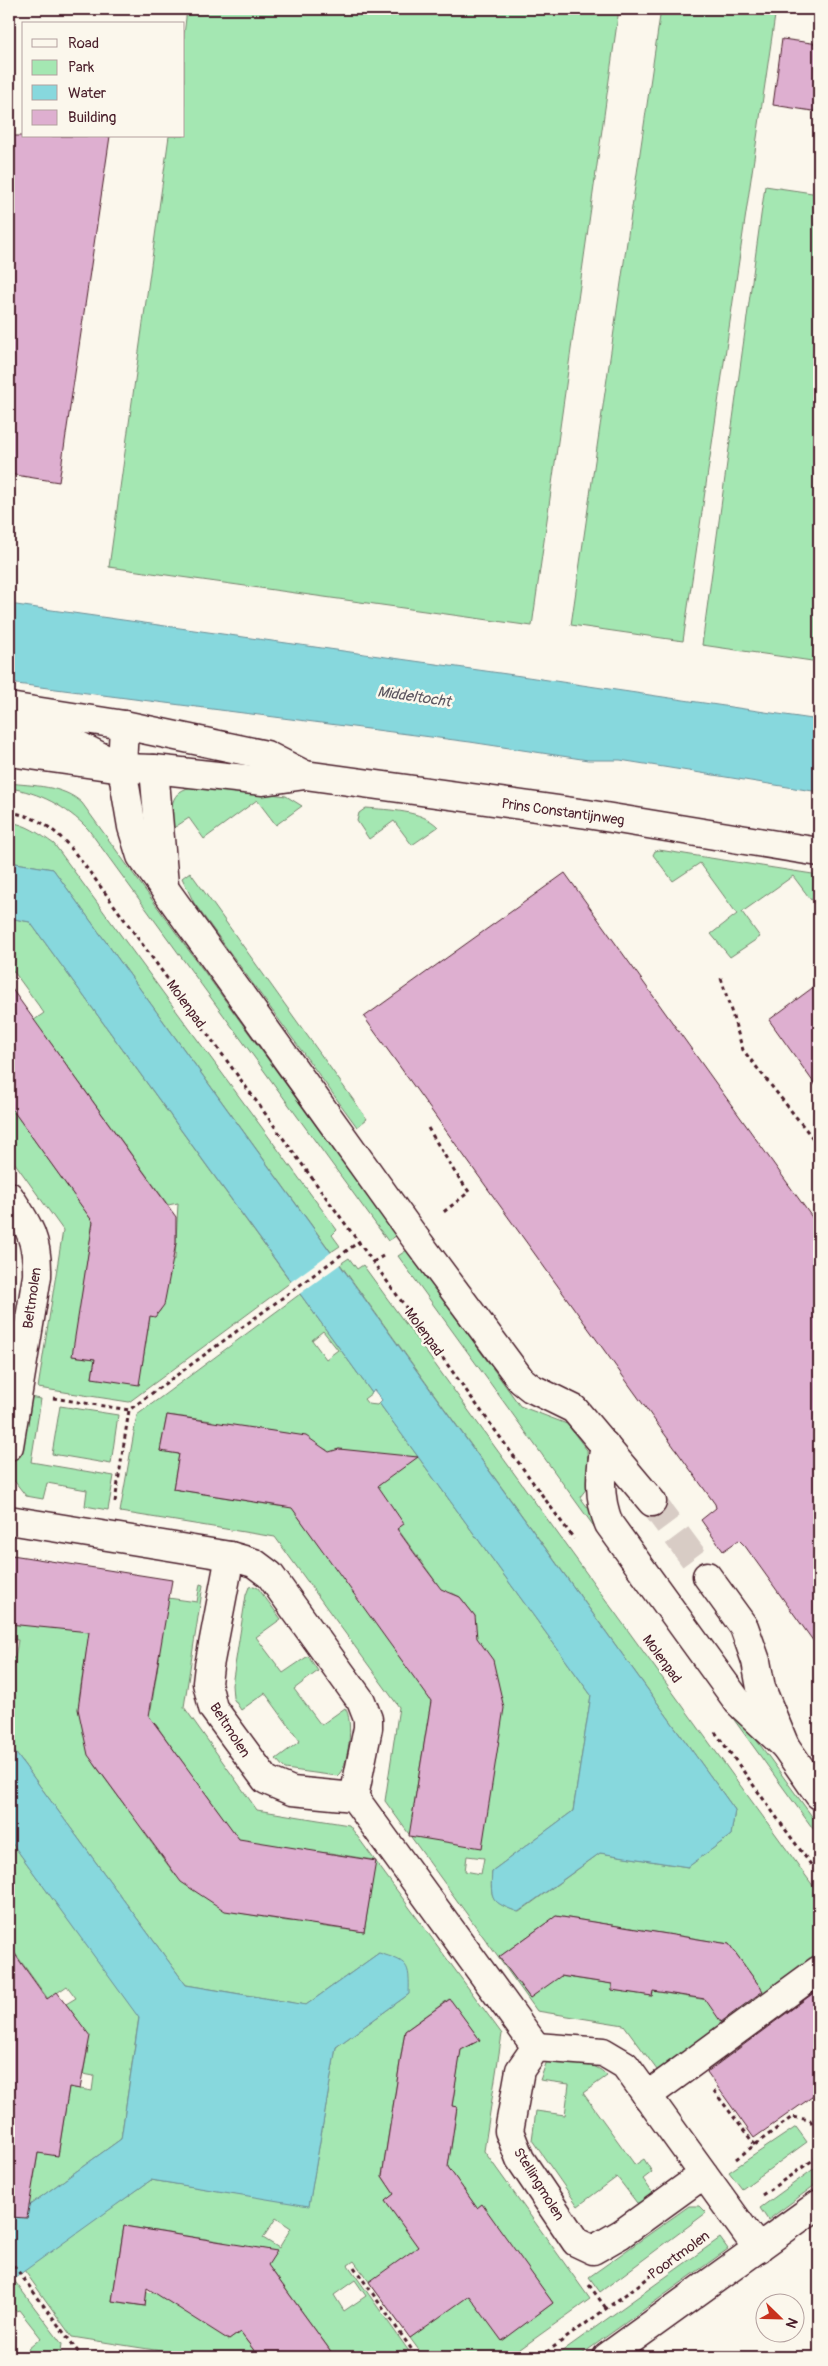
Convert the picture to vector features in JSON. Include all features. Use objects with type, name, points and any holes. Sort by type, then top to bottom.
[{"type":"street","name":"Prins Constantijnweg","points":[[9,707],[124,725],[266,755],[306,775]]},
{"type":"street","points":[[124,725],[122,768],[132,827],[141,856],[164,885],[407,1227],[521,1380],[531,1388],[574,1409],[652,1502]]},
{"type":"street","points":[[9,729],[60,736],[122,768]]},
{"type":"street","name":"Prins Constantijnweg","points":[[9,752],[122,768],[154,768],[263,781],[306,775],[587,814],[819,852]]},
{"type":"street","points":[[154,768],[164,885]]},
{"type":"street","name":"Beltmolen","points":[[9,1196],[29,1225],[38,1255],[37,1276],[17,1347],[18,1393],[9,1446]]},
{"type":"street","points":[[605,1445],[600,1494],[603,1510],[609,1524],[738,1702],[785,1746],[819,1794]]},
{"type":"street","points":[[9,1520],[110,1538],[230,1556],[254,1563],[270,1574],[361,1700],[368,1719],[368,1728],[354,1797],[536,2047],[603,2052],[625,2065],[758,2249]]},
{"type":"street","name":"Beltmolen","points":[[230,1556],[209,1666],[209,1697],[213,1708],[266,1780],[292,1791],[354,1797]]},
{"type":"street","points":[[706,1576],[747,1634],[756,1662],[761,1688],[785,1746]]},
{"type":"street","points":[[647,2096],[819,1970]]},
{"type":"street","name":"Stellingmolen","points":[[536,2047],[520,2070],[509,2132],[520,2159],[576,2242],[593,2250],[621,2234],[706,2177]]},
{"type":"street","points":[[608,2357],[819,2204]]},
{"type":"path","name":"Molenpad","points":[[9,812],[25,814],[60,834],[95,879],[360,1241],[579,1545]]},
{"type":"path","points":[[721,978],[743,1050],[819,1146]]},
{"type":"path","points":[[18,1393],[129,1410],[360,1241]]},
{"type":"path","points":[[110,1538],[129,1410]]},
{"type":"path","points":[[714,1731],[819,1876]]},
{"type":"path","points":[[693,2062],[755,2145]]},
{"type":"path","points":[[706,2177],[755,2145],[792,2117],[810,2120],[819,2133]]},
{"type":"path","name":"Poortmolen","points":[[540,2357],[734,2215],[819,2156]]},
{"type":"path","points":[[9,2258],[82,2357]]},
{"type":"path","points":[[354,2267],[417,2357]]},
{"type":"green space","points":[[187,9],[619,9],[532,626],[109,567],[169,138],[185,138],[185,26]]},
{"type":"green space","points":[[661,9],[776,9],[683,641],[571,625]]},
{"type":"green space","points":[[765,186],[819,194],[819,662],[702,645]]},
{"type":"green space","points":[[9,783],[57,790],[74,797],[82,803],[396,1236],[388,1241],[88,829],[62,807],[31,793],[9,788]]},
{"type":"green space","points":[[206,785],[286,796],[302,806],[276,825],[257,800],[204,839],[189,818],[172,829],[171,810],[176,796],[186,788]]},
{"type":"green space","points":[[366,808],[414,814],[431,821],[438,827],[412,845],[394,821],[369,839],[357,821],[359,813]]},
{"type":"green space","points":[[9,822],[27,827],[54,844],[337,1230],[332,1235],[340,1246],[331,1252],[53,869],[9,862]]},
{"type":"green space","points":[[659,850],[819,875],[819,895],[811,900],[793,876],[742,912],[760,937],[730,957],[711,934],[737,914],[700,863],[673,881],[653,855],[655,851]]},
{"type":"green space","points":[[190,872],[367,1119],[357,1127],[194,903],[182,878]]},
{"type":"green space","points":[[9,918],[30,922],[291,1282],[129,1402],[38,1388],[63,1230],[9,1155],[9,1105],[93,1222],[73,1356],[95,1359],[92,1378],[142,1366],[150,1314],[159,1312],[165,1299],[165,1285],[160,1257],[175,1259],[178,1203],[168,1205],[42,1031],[9,1055],[9,1038],[44,1013],[9,965]]},
{"type":"green space","points":[[407,1250],[520,1406],[567,1424],[587,1450],[589,1481],[587,1488],[580,1497],[819,1826],[819,1837],[398,1256]]},
{"type":"green space","points":[[349,1258],[357,1269],[363,1265],[819,1894],[819,1959],[660,2074],[624,2025],[537,2011],[385,1801],[399,1707],[275,1537],[120,1512],[137,1415],[300,1294],[372,1393],[364,1399],[368,1404],[377,1405],[379,1403],[591,1695],[573,1811],[492,1871],[491,1888],[494,1899],[519,1912],[600,1853],[688,1867],[731,1835],[735,1810],[340,1264]],"holes":[[[323,1331],[338,1350],[326,1359],[312,1340]],[[167,1415],[212,1421],[212,1425],[244,1427],[296,1435],[319,1453],[323,1448],[327,1450],[323,1457],[339,1449],[367,1462],[382,1483],[371,1492],[436,1582],[443,1598],[452,1593],[460,1597],[475,1616],[412,1817],[433,1690],[327,1556],[286,1499],[284,1507],[173,1489],[179,1454],[160,1451]],[[467,1856],[484,1858],[481,1874],[465,1871]],[[556,1916],[729,1944],[761,1988],[719,2018],[713,2001],[653,1991],[652,1996],[612,1990],[612,1984],[553,1975],[543,1988],[530,1998],[499,1957]]]},
{"type":"green space","points":[[29,1397],[41,1399],[31,1462],[114,1476],[108,1510],[85,1506],[87,1490],[47,1483],[43,1499],[26,1496],[12,1478],[21,1405]]},
{"type":"green space","points":[[60,1406],[118,1415],[111,1464],[52,1454]]},
{"type":"green space","points":[[9,1582],[32,1586],[97,1587],[79,1698],[95,1765],[126,1807],[148,1832],[145,1834],[176,1876],[179,1874],[235,1912],[287,1921],[319,1922],[319,1926],[364,1932],[374,1868],[372,1868],[373,1860],[330,1853],[244,1847],[204,1791],[198,1795],[184,1764],[154,1722],[148,1726],[144,1708],[151,1709],[159,1657],[152,1656],[168,1598],[197,1602],[200,1584],[203,1585],[184,1707],[257,1810],[349,1825],[502,2034],[484,2151],[590,2299],[509,2357],[424,2357],[410,2338],[425,2327],[414,2313],[399,2323],[354,2261],[348,2265],[413,2357],[335,2357],[274,2273],[242,2296],[218,2281],[224,2242],[124,2226],[112,2301],[144,2306],[147,2292],[187,2298],[229,2340],[240,2332],[259,2357],[199,2357],[72,2337],[24,2270],[151,2180],[309,2205],[336,2047],[409,1994],[379,1953],[306,2005],[186,1985],[9,1744],[9,1658],[15,1658],[18,1640],[9,1639]],"holes":[[[449,1999],[480,2040],[461,2047],[452,2106],[457,2107],[454,2129],[391,2119],[405,2031]],[[390,2125],[453,2135],[450,2154],[443,2160],[477,2208],[481,2205],[553,2303],[502,2340],[442,2258],[432,2265],[385,2201],[394,2194],[382,2176]],[[276,2218],[291,2228],[279,2248],[263,2238]],[[355,2280],[366,2296],[344,2311],[334,2295]]]},
{"type":"green space","points":[[254,1586],[258,1588],[281,1619],[256,1637],[283,1673],[308,1656],[318,1671],[294,1689],[321,1725],[345,1708],[348,1714],[349,1743],[345,1764],[337,1776],[285,1769],[276,1759],[300,1741],[265,1693],[241,1710],[233,1698],[232,1685],[246,1595],[249,1587]]},
{"type":"green space","points":[[9,1839],[139,2017],[121,2139],[9,2220],[9,2174],[34,2178],[38,2153],[58,2155],[69,2087],[92,2091],[94,2076],[83,2074],[88,2047],[73,2044],[83,2027],[66,2004],[76,1998],[67,1986],[48,1999],[9,1945]]},
{"type":"green space","points":[[547,2061],[587,2064],[595,2067],[607,2076],[583,2093],[635,2165],[644,2159],[652,2172],[643,2179],[654,2195],[641,2204],[637,2203],[617,2177],[578,2206],[532,2140],[536,2111],[565,2115],[569,2084],[540,2080]]},
{"type":"green space","points":[[796,2127],[807,2142],[742,2189],[729,2172]]},
{"type":"green space","points":[[819,2165],[819,2182],[768,2220],[760,2208]]},
{"type":"green space","points":[[689,2206],[699,2206],[706,2213],[600,2292],[589,2277]]},
{"type":"green space","points":[[720,2238],[728,2249],[578,2357],[554,2357]]},
{"type":"green space","points":[[13,2279],[62,2344],[60,2357],[27,2357],[28,2349],[41,2338],[19,2310],[16,2311],[9,2304],[9,2282]]},
{"type":"water","name":"Middeltocht","points":[[9,604],[819,720],[819,792],[620,760],[588,760],[470,742],[9,683]]},
{"type":"water","points":[[9,862],[53,869],[735,1810],[731,1835],[688,1867],[600,1853],[518,1912],[494,1899],[491,1888],[492,1871],[573,1811],[591,1695],[379,1403],[382,1400],[374,1390],[372,1393],[30,922],[9,918]]},
{"type":"water","points":[[9,1744],[186,1985],[306,2005],[379,1953],[396,1959],[405,1965],[409,1976],[409,1994],[336,2047],[309,2206],[151,2180],[9,2282],[9,2220],[121,2139],[139,2018],[9,1839]]},
{"type":"pier","points":[[333,1251],[342,1263],[298,1295],[289,1283]]},
{"type":"building","points":[[782,39],[819,44],[819,112],[773,105]]},
{"type":"building","points":[[9,136],[22,136],[22,138],[110,138],[59,482],[9,474]]},
{"type":"building","points":[[565,873],[819,1227],[819,1649],[745,1546],[739,1540],[723,1551],[701,1520],[716,1508],[715,1504],[364,1017]]},
{"type":"building","points":[[819,983],[819,1090],[769,1020]]},
{"type":"building","points":[[9,985],[176,1217],[176,1243],[164,1305],[155,1317],[150,1316],[139,1385],[92,1378],[95,1359],[72,1356],[93,1222],[9,1105]]},
{"type":"building","points":[[167,1415],[306,1436],[329,1452],[339,1449],[418,1457],[378,1486],[404,1524],[397,1529],[420,1561],[441,1589],[460,1597],[475,1616],[477,1638],[493,1660],[504,1708],[482,1848],[409,1836],[431,1701],[292,1508],[173,1489],[179,1454],[160,1451]]},
{"type":"building","points":[[12,1555],[172,1580],[149,1716],[239,1839],[376,1861],[364,1932],[225,1911],[181,1882],[88,1755],[78,1709],[89,1632],[9,1624],[9,1574]]},
{"type":"building","points":[[556,1916],[729,1944],[763,1991],[721,2022],[705,1999],[653,1991],[652,1996],[612,1990],[612,1984],[561,1976],[530,1998],[499,1957]]},
{"type":"building","points":[[9,1946],[47,1999],[57,1992],[90,2036],[80,2089],[69,2087],[58,2156],[38,2153],[27,2218],[9,2217]]},
{"type":"building","points":[[819,1989],[819,2092],[754,2138],[707,2072]]},
{"type":"building","points":[[450,1999],[480,2040],[461,2050],[452,2106],[457,2107],[448,2167],[477,2208],[482,2204],[553,2303],[502,2341],[469,2296],[410,2338],[369,2282],[418,2247],[385,2201],[394,2194],[382,2176],[405,2031]]},
{"type":"building","points":[[124,2226],[277,2251],[268,2265],[335,2357],[259,2357],[240,2332],[229,2340],[147,2288],[145,2306],[112,2301]]},
{"type":"tunnel","points":[[652,1502],[707,1576]]}]
